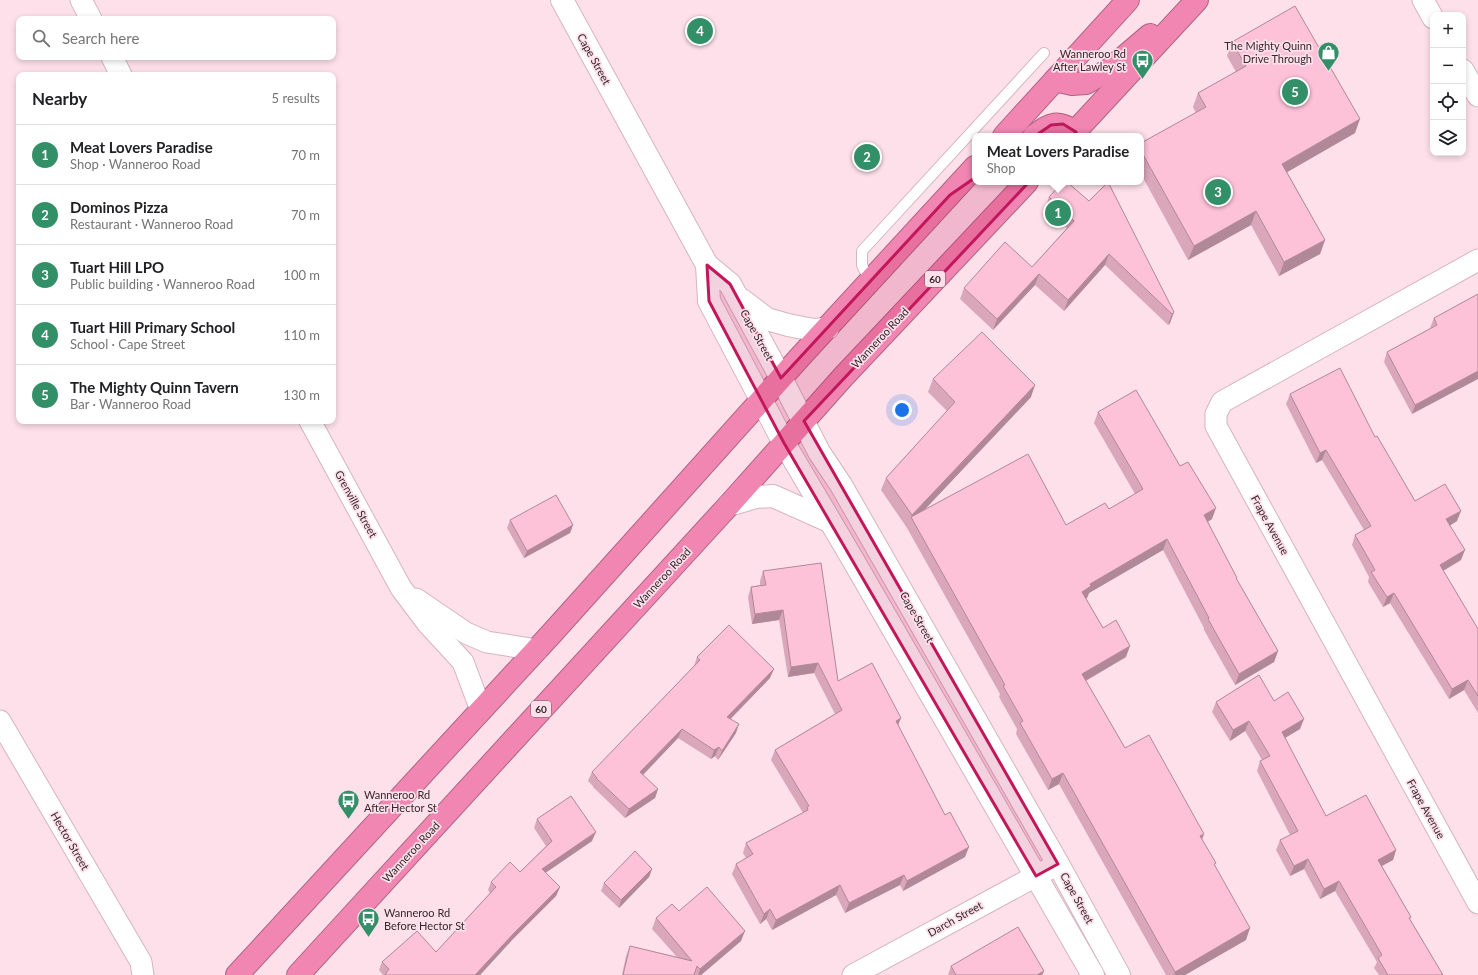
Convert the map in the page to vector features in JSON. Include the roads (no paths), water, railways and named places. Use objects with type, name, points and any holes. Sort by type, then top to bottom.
[{"type":"highway","points":[[1007,133],[1128,0]]},
{"type":"highway","points":[[1055,80],[1072,84],[1086,83],[1109,70],[1142,42],[1187,0]]},
{"type":"highway","points":[[1075,133],[1197,0]]},
{"type":"highway","points":[[1039,133],[1051,125],[1063,124],[1073,133]]},
{"type":"highway","points":[[237,975],[537,650],[781,378],[972,170]]},
{"type":"highway","points":[[950,195],[972,180]]},
{"type":"highway","name":"Wanneroo Road","points":[[298,975],[729,505],[843,377],[1024,185]]},
{"type":"street","points":[[80,0],[89,16]]},
{"type":"street","name":"Cape Street","points":[[562,0],[707,265],[730,284],[804,421],[819,452],[841,485],[1058,864],[1119,975]]},
{"type":"street","points":[[1423,0],[1430,13]]},
{"type":"street","points":[[114,60],[120,72]]},
{"type":"street","points":[[1466,75],[1478,96]]},
{"type":"street","name":"Frape Avenue","points":[[1478,260],[1222,402],[1216,414],[1216,426],[1478,903]]},
{"type":"street","name":"Cape Street","points":[[707,265],[709,301],[784,444],[849,552],[1093,975]]},
{"type":"street","points":[[736,296],[756,309],[767,319],[788,326],[815,330],[828,328]]},
{"type":"street","name":"Grenville Street","points":[[312,424],[401,588],[428,624],[463,662],[482,710]]},
{"type":"street","points":[[729,505],[756,498],[773,496],[829,521]]},
{"type":"street","name":"Grenville Street","points":[[401,588],[466,633],[486,642],[537,650]]},
{"type":"street","name":"Hector Street","points":[[0,721],[142,968],[157,975]]},
{"type":"street","name":"Darch Street","points":[[853,975],[1058,864]]},
{"type":"lane","points":[[870,282],[862,264],[862,251],[1044,53]]},
{"type":"place","name":"Tuart Hill Primary School","points":[[700,31]]},
{"type":"place","name":"The Mighty Quinn Drive Through","points":[[1328,72]]},
{"type":"place","name":"Wanneroo Rd After Lawley St","points":[[1142,80]]},
{"type":"place","name":"The Mighty Quinn Tavern","points":[[1295,92]]},
{"type":"place","name":"Dominos Pizza","points":[[867,157]]},
{"type":"place","name":"Tuart Hill LPO","points":[[1218,192]]},
{"type":"place","name":"Meat Lovers Paradise","points":[[1058,213]]},
{"type":"place","name":"Wanneroo Rd After Hector St","points":[[349,820]]},
{"type":"place","name":"Wanneroo Rd Before Hector St","points":[[368,938]]}]
